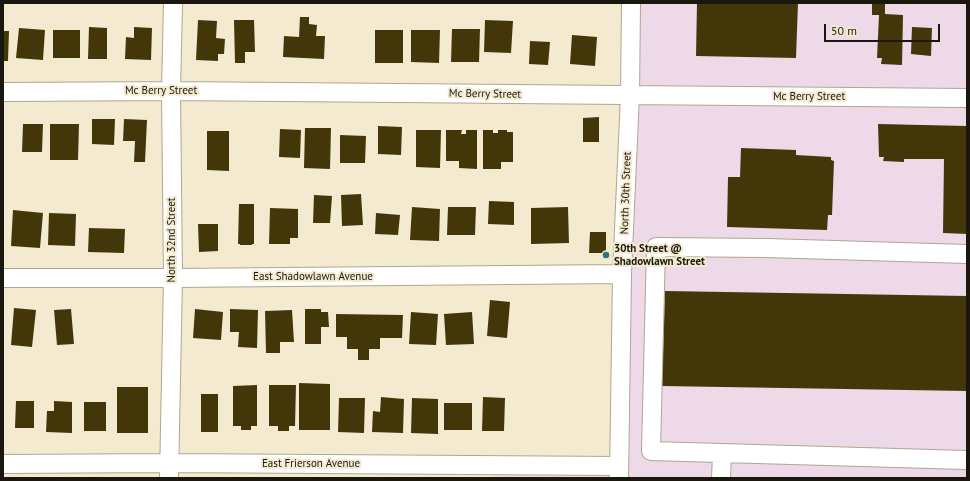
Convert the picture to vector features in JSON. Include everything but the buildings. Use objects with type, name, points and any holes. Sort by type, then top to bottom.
[{"type":"street","name":"North 32nd Street","points":[[169,471],[173,278],[171,91],[172,3]]},
{"type":"street","name":"North 30th Street","points":[[619,472],[622,274],[630,95],[631,3]]},
{"type":"street","name":"Mc Berry Street","points":[[3,92],[171,91],[967,98]]},
{"type":"street","points":[[967,254],[656,246],[651,451],[967,460]]},
{"type":"street","name":"East Shadowlawn Avenue","points":[[3,278],[622,274]]},
{"type":"street","points":[[721,478],[722,454]]},
{"type":"street","name":"East Frierson Avenue","points":[[3,464],[169,471],[619,472]]},
{"type":"shaded area","points":[[639,3],[967,3],[967,89],[638,86]]},
{"type":"shaded area","points":[[637,104],[967,107],[967,478],[627,478],[630,274]]},
{"type":"shaded area","points":[[494,474],[611,474],[611,478],[494,478]]},
{"type":"place","name":"30th Street @ Shadowlawn Street","points":[[606,255]]}]
